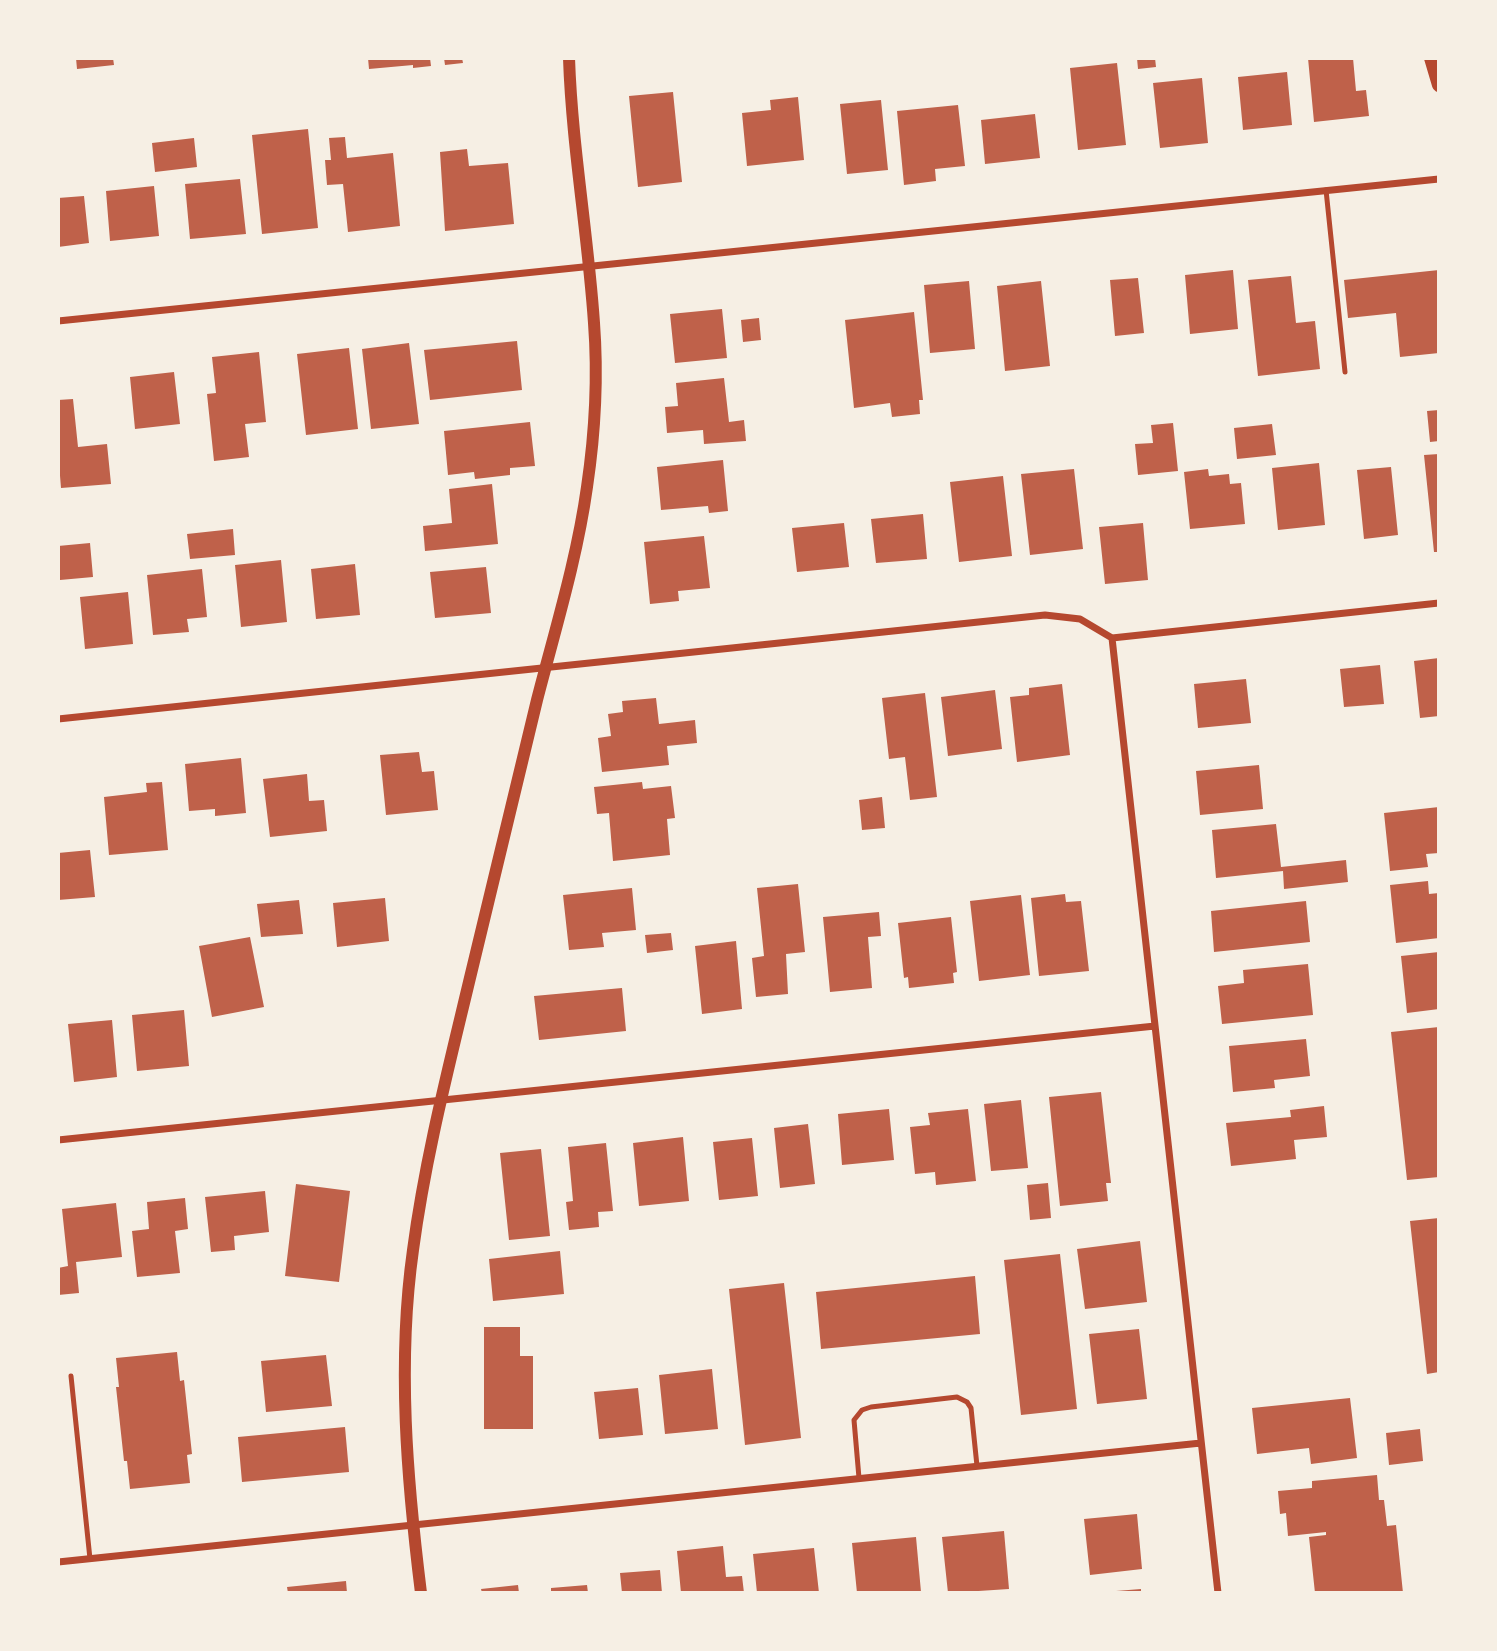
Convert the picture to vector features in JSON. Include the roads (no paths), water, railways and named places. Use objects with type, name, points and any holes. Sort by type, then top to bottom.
[{"type":"main road","points":[[1431,58],[1439,85]]},
{"type":"street","points":[[421,1593],[412,1525],[407,1443],[406,1328],[420,1201],[441,1100],[578,536],[591,450],[596,365],[594,320],[570,101],[569,58]]},
{"type":"street","points":[[58,321],[1439,179]]},
{"type":"street","points":[[58,719],[1045,615],[1080,619],[1112,638],[1439,603]]},
{"type":"street","points":[[1112,638],[1218,1593]]},
{"type":"street","points":[[58,1140],[1155,1026]]},
{"type":"street","points":[[58,1562],[1201,1443]]},
{"type":"lane","points":[[1326,190],[1345,372]]},
{"type":"lane","points":[[71,1376],[90,1559]]},
{"type":"lane","points":[[859,1478],[854,1420],[862,1410],[957,1397],[967,1402],[971,1408],[976,1466]]}]
